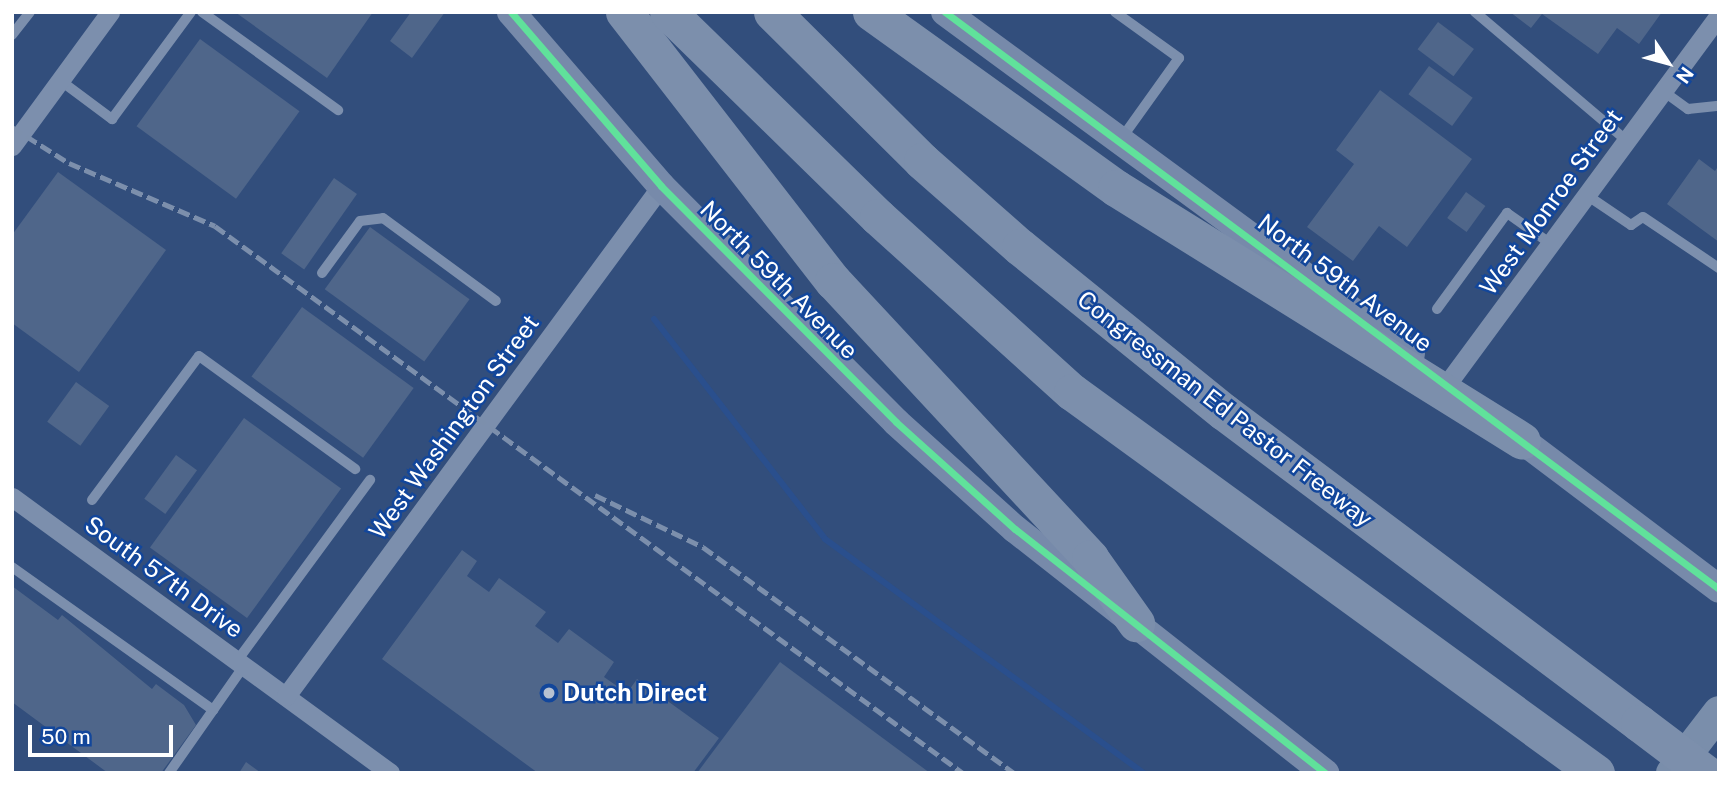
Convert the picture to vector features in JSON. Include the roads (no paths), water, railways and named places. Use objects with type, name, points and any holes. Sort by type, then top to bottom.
[{"type":"highway","points":[[624,12],[842,291],[1090,558],[1136,623]]},
{"type":"highway","points":[[667,12],[878,217],[1072,392],[1596,773]]},
{"type":"highway","name":"Congressman Ed Pastor Freeway","points":[[772,12],[922,161],[1020,247],[1224,412],[1705,773]]},
{"type":"highway","points":[[872,12],[1116,188],[1522,441]]},
{"type":"main road","name":"North 59th Avenue","points":[[512,12],[661,186],[896,422],[1015,529],[1325,773]]},
{"type":"main road","name":"North 59th Avenue","points":[[945,12],[1719,589]]},
{"type":"main road","points":[[1672,773],[1719,712]]},
{"type":"street","points":[[12,145],[110,12]]},
{"type":"street","name":"West Monroe Street","points":[[1447,384],[1719,15]]},
{"type":"street","name":"West Washington Street","points":[[286,696],[661,186]]},
{"type":"street","name":"South 57th Drive","points":[[12,496],[390,773]]},
{"type":"lane","points":[[12,36],[30,12]]},
{"type":"lane","points":[[61,81],[112,119],[191,12]]},
{"type":"lane","points":[[202,12],[338,110]]},
{"type":"lane","points":[[1115,12],[1179,58],[1120,141]]},
{"type":"lane","points":[[1475,12],[1627,141]]},
{"type":"lane","points":[[1663,91],[1688,109],[1719,106]]},
{"type":"lane","points":[[1588,196],[1631,225],[1643,217],[1719,268]]},
{"type":"lane","points":[[1437,309],[1507,213],[1551,244]]},
{"type":"lane","points":[[322,273],[360,221],[383,218],[496,300]]},
{"type":"lane","points":[[92,500],[199,356],[355,469]]},
{"type":"lane","points":[[169,773],[213,710],[241,663],[370,480]]},
{"type":"lane","points":[[12,567],[213,710]]},
{"type":"waterway","points":[[654,319],[825,539],[1143,773]]},
{"type":"railway","points":[[12,127],[69,163],[215,226],[963,773]]},
{"type":"railway","points":[[595,495],[703,547],[1014,773]]},
{"type":"place","name":"Dutch Direct","points":[[549,693]]}]
